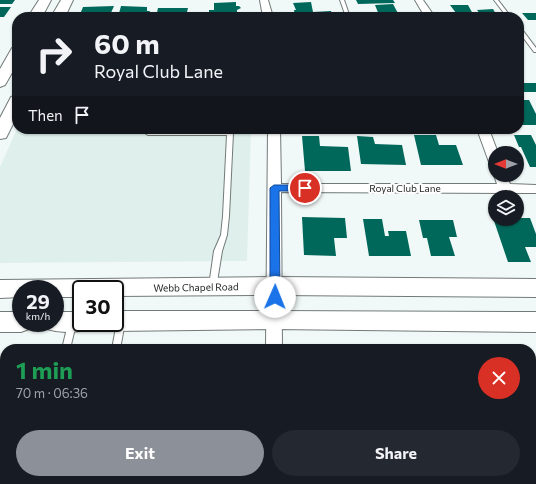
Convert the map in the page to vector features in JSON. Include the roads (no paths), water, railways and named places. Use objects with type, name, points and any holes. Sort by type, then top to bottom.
[{"type":"main road","points":[[38,12],[45,0]]},
{"type":"main road","points":[[61,12],[67,0]]},
{"type":"main road","points":[[0,82],[12,59]]},
{"type":"main road","points":[[0,134],[12,110]]},
{"type":"main road","name":"Webb Chapel Road","points":[[0,289],[275,286],[536,288]]},
{"type":"main road","points":[[124,321],[274,320],[536,322]]},
{"type":"main road","points":[[0,322],[12,322]]},
{"type":"street","points":[[264,0],[267,12]]},
{"type":"street","points":[[420,0],[427,12]]},
{"type":"street","points":[[274,134],[274,344]]},
{"type":"street","points":[[485,134],[489,146]]},
{"type":"street","points":[[502,182],[505,189]]},
{"type":"street","name":"Royal Club Lane","points":[[274,188],[536,189]]},
{"type":"lane","points":[[342,0],[346,12]]},
{"type":"lane","points":[[496,0],[505,12]]},
{"type":"lane","points":[[524,35],[536,51]]},
{"type":"lane","points":[[213,287],[218,251],[224,235],[230,134]]},
{"type":"lane","points":[[67,344],[69,322]]},
{"type":"lane","points":[[116,344],[117,332]]}]
